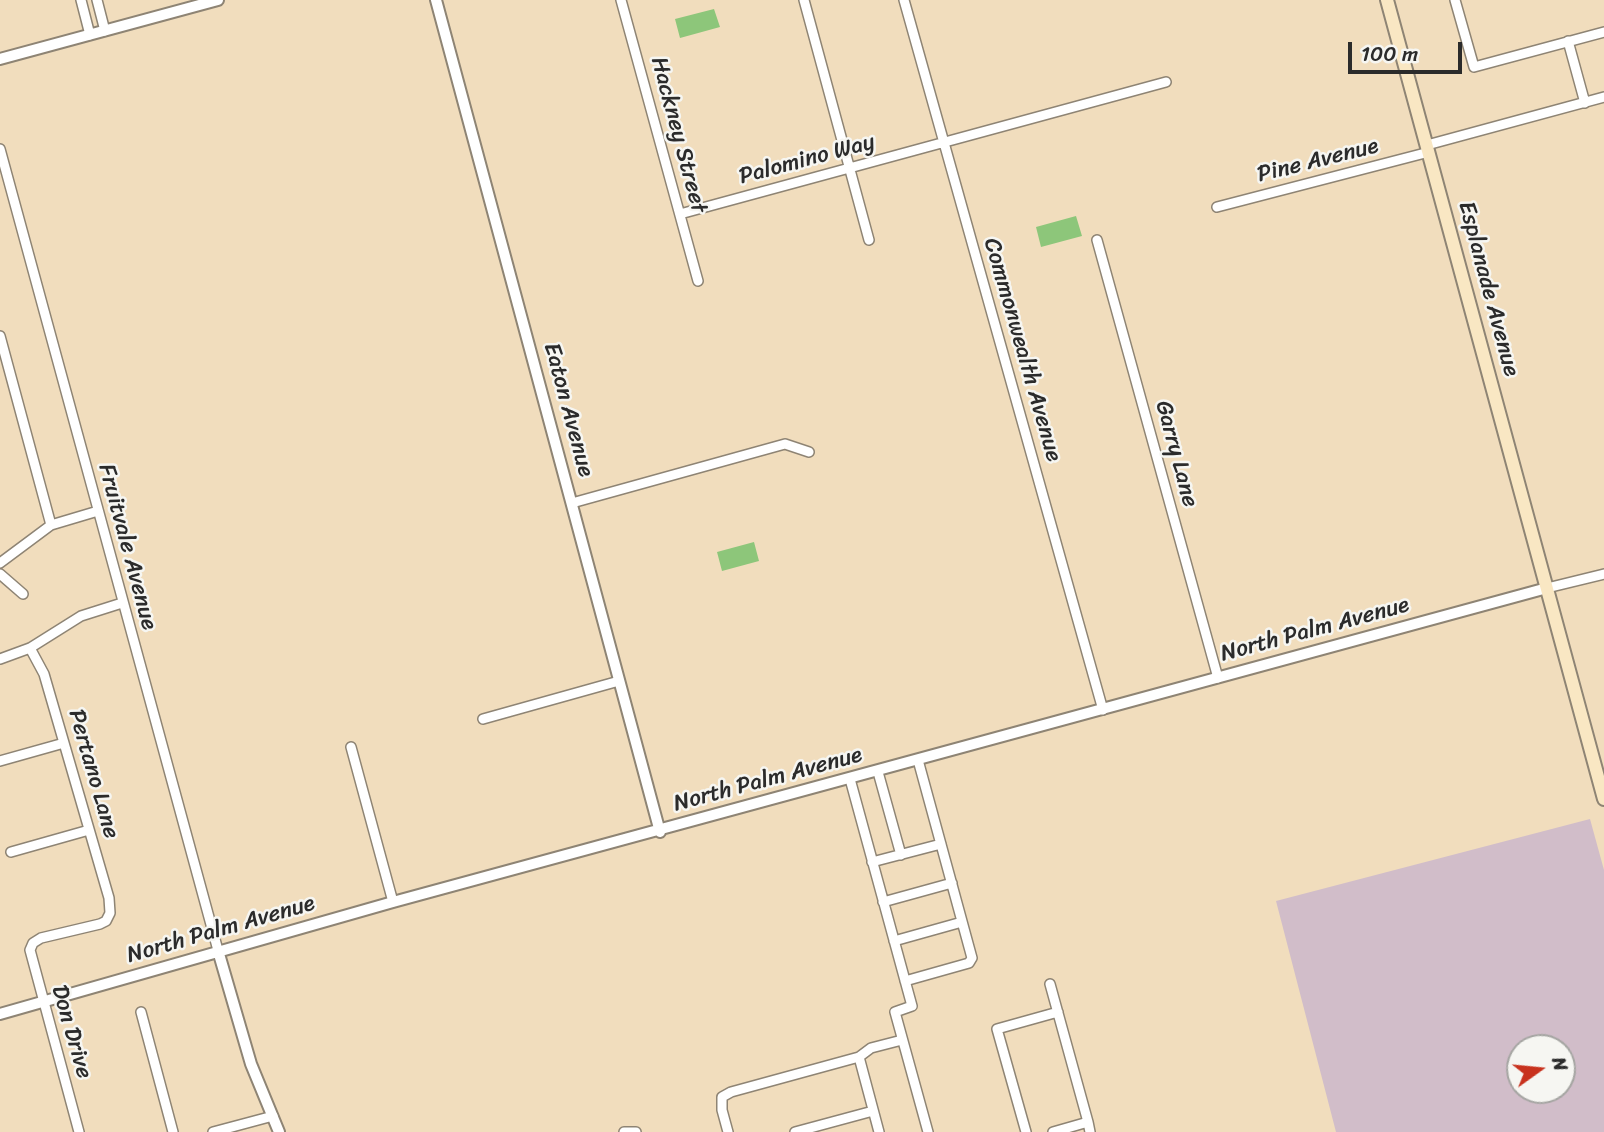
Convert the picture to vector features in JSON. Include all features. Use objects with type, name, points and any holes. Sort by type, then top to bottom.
[{"type":"main road","name":"Esplanade Avenue","points":[[1387,0],[1604,795]]},
{"type":"street","points":[[90,35],[81,2],[96,0],[105,31]]},
{"type":"street","points":[[0,59],[218,0]]},
{"type":"street","name":"Eaton Avenue","points":[[436,0],[660,832]]},
{"type":"street","name":"Hackney Street","points":[[621,0],[698,281]]},
{"type":"street","points":[[804,0],[869,240]]},
{"type":"street","name":"Commonwealth Avenue","points":[[904,0],[1103,710]]},
{"type":"street","points":[[1455,0],[1474,67],[1604,32]]},
{"type":"street","points":[[1568,41],[1585,103]]},
{"type":"street","name":"Palomino Way","points":[[680,214],[1166,82]]},
{"type":"street","name":"Pine Avenue","points":[[1217,207],[1604,97]]},
{"type":"street","name":"Fruitvale Avenue","points":[[0,149],[219,954]]},
{"type":"street","name":"Garry Lane","points":[[1097,240],[1218,678]]},
{"type":"street","points":[[0,336],[51,525]]},
{"type":"street","points":[[572,503],[785,444],[809,452]]},
{"type":"street","points":[[0,563],[51,525],[98,511]]},
{"type":"street","points":[[0,574],[23,594]]},
{"type":"street","points":[[1547,588],[1604,574]]},
{"type":"street","name":"North Palm Avenue","points":[[0,1014],[219,954],[393,902],[660,832],[1547,588]]},
{"type":"street","points":[[0,659],[30,648],[81,616],[122,603]]},
{"type":"street","name":"Pertano Lane","points":[[30,648],[44,674],[110,913],[106,921],[100,924],[41,938],[33,943]]},
{"type":"street","points":[[483,719],[620,681]]},
{"type":"street","points":[[0,761],[64,743]]},
{"type":"street","points":[[351,747],[393,902]]},
{"type":"street","points":[[905,981],[969,962],[972,958],[918,760]]},
{"type":"street","points":[[878,772],[901,855]]},
{"type":"street","points":[[849,779],[912,1006],[895,1012],[928,1132]]},
{"type":"street","points":[[10,852],[89,830]]},
{"type":"street","points":[[872,862],[941,844]]},
{"type":"street","points":[[883,902],[952,883]]},
{"type":"street","points":[[894,941],[962,922]]},
{"type":"street","name":"Don Drive","points":[[33,943],[30,950],[31,959],[79,1132]]},
{"type":"street","points":[[219,954],[251,1063],[279,1132]]},
{"type":"street","points":[[1050,984],[1089,1127],[1053,1132]]},
{"type":"street","points":[[141,1012],[173,1132]]},
{"type":"street","points":[[1026,1132],[997,1028],[1058,1012]]},
{"type":"street","points":[[728,1132],[722,1110],[722,1097],[731,1092],[859,1057],[871,1048],[902,1040]]},
{"type":"street","points":[[859,1057],[879,1132]]},
{"type":"street","points":[[795,1132],[873,1111]]},
{"type":"street","points":[[213,1132],[273,1116]]},
{"type":"street","points":[[624,1132],[636,1132]]},
{"type":"shaded area","points":[[1590,819],[1604,870],[1604,1132],[1336,1132],[1276,901]]},
{"type":"green space","points":[[714,9],[720,27],[680,38],[675,19]]},
{"type":"green space","points":[[1076,216],[1082,236],[1041,247],[1036,227]]},
{"type":"green space","points":[[754,542],[759,561],[722,571],[717,552]]}]
